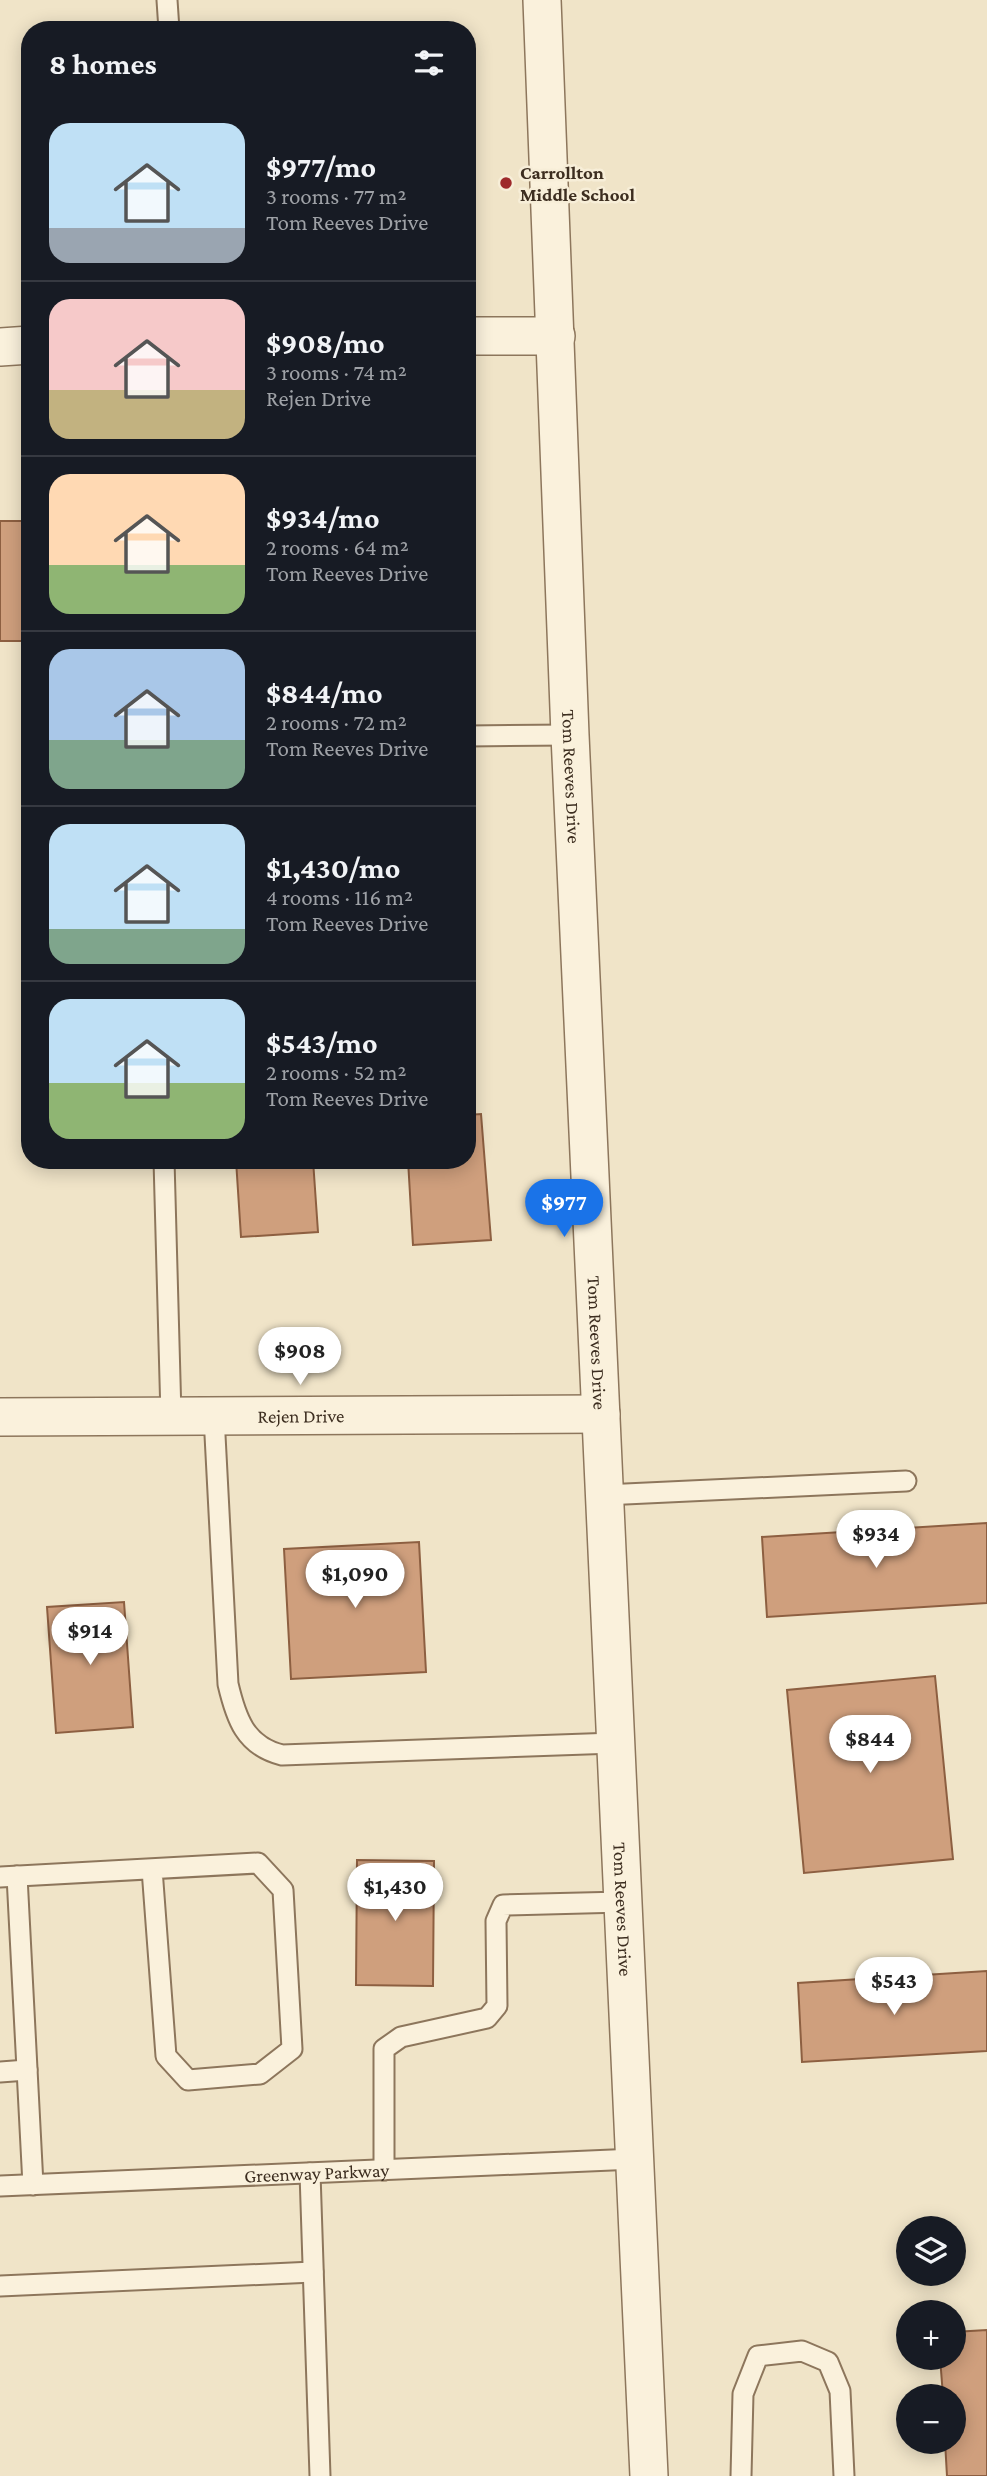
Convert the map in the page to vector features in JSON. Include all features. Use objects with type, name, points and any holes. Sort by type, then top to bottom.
[{"type":"street","name":"Tom Reeves Drive","points":[[542,0],[570,734],[649,2476]]},
{"type":"street","points":[[476,336],[556,336]]},
{"type":"street","points":[[0,347],[21,346]]},
{"type":"street","name":"Rejen Drive","points":[[0,1417],[601,1414]]},
{"type":"lane","points":[[167,0],[168,21]]},
{"type":"lane","points":[[476,736],[570,734]]},
{"type":"lane","points":[[164,1169],[171,1416]]},
{"type":"lane","points":[[214,1416],[228,1684],[235,1713],[247,1737],[266,1751],[282,1755],[615,1743]]},
{"type":"lane","points":[[604,1495],[906,1481]]},
{"type":"lane","points":[[33,2185],[27,2070],[8,1876],[258,1863],[284,1890],[292,2049],[260,2074],[188,2080],[166,2056],[152,1869]]},
{"type":"lane","points":[[384,2170],[384,2049],[401,2037],[487,2018],[497,2006],[496,1921],[503,1905],[623,1902]]},
{"type":"lane","points":[[0,2072],[27,2070]]},
{"type":"lane","name":"Greenway Parkway","points":[[0,2186],[635,2159]]},
{"type":"lane","points":[[310,2173],[320,2476]]},
{"type":"lane","points":[[0,2286],[313,2273]]},
{"type":"lane","points":[[741,2476],[743,2393],[758,2356],[802,2351],[828,2362],[840,2391],[844,2476]]},
{"type":"building","points":[[0,521],[21,521],[21,641],[0,641]]},
{"type":"building","points":[[476,1114],[481,1114],[491,1240],[413,1245],[409,1169],[476,1169]]},
{"type":"building","points":[[237,1169],[314,1169],[318,1232],[241,1237]]},
{"type":"building","points":[[987,1523],[987,1603],[767,1617],[762,1537]]},
{"type":"building","points":[[419,1542],[426,1672],[291,1679],[284,1549]]},
{"type":"building","points":[[124,1602],[133,1727],[56,1733],[47,1607]]},
{"type":"building","points":[[935,1676],[953,1859],[804,1873],[787,1690]]},
{"type":"building","points":[[357,1860],[434,1861],[433,1986],[356,1985]]},
{"type":"building","points":[[987,1971],[987,2051],[802,2062],[798,1983]]},
{"type":"building","points":[[987,2330],[987,2476],[947,2476],[946,2454],[966,2454],[966,2384],[942,2384],[941,2370],[966,2370],[966,2331]]},
{"type":"place","name":"Carrollton Middle School","points":[[506,183]]}]
